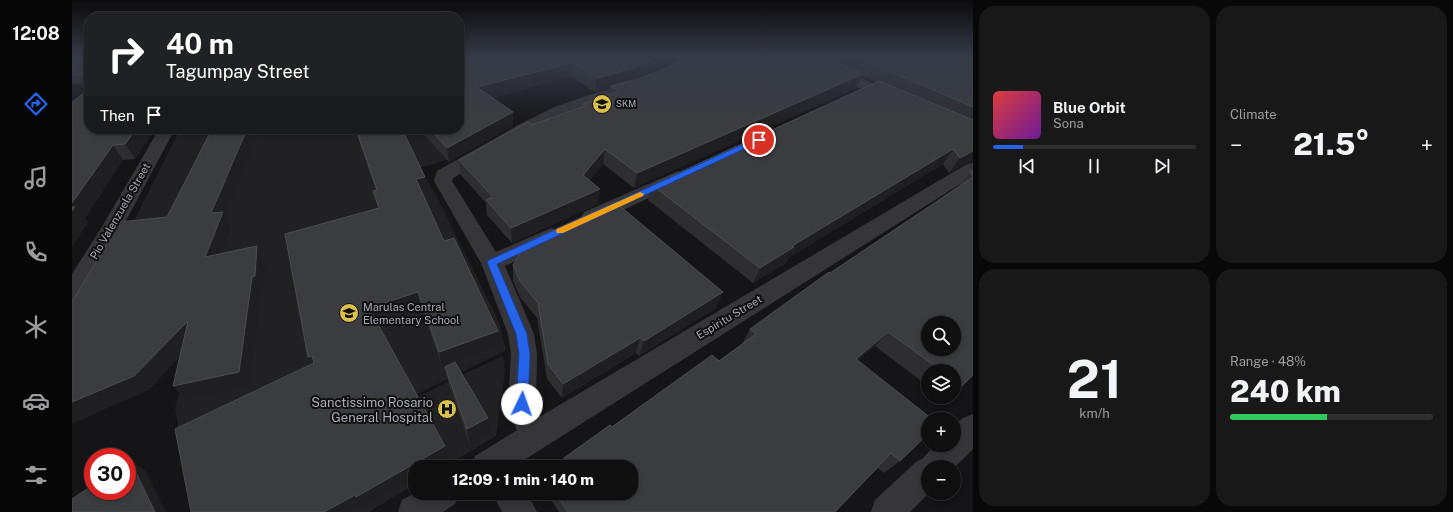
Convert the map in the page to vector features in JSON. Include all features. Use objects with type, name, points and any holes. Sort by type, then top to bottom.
[{"type":"street","points":[[534,436],[526,419],[522,404],[524,354],[521,334],[492,262],[443,181],[444,175],[526,128],[563,109],[594,98],[630,88],[650,80]]},
{"type":"street","points":[[854,80],[907,104]]},
{"type":"street","points":[[850,98],[871,88]]},
{"type":"street","name":"Pio Valenzuela Street","points":[[72,293],[112,228],[164,134]]},
{"type":"street","name":"Espiritu Street","points":[[497,460],[534,436],[973,168]]},
{"type":"street","points":[[492,262],[692,170]]},
{"type":"street","points":[[941,460],[973,428]]},
{"type":"street","points":[[888,512],[921,479]]},
{"type":"street","points":[[414,512],[433,500]]},
{"type":"street","points":[[513,500],[521,512]]},
{"type":"shaded area","name":"Marulas Central Elementary School","points":[[178,134],[435,134],[450,159],[420,168],[436,195],[499,322],[506,350],[192,506],[175,408],[205,305],[106,277]]},
{"type":"shaded area","name":"Sanctissimo Rosario General Hospital","points":[[503,356],[505,372],[496,436],[456,460],[408,460],[408,488],[369,512],[204,512],[203,505],[449,381]]},
{"type":"building","points":[[464,80],[505,80],[477,87],[513,112],[447,148],[434,134],[464,134]]},
{"type":"building","points":[[634,80],[850,80],[637,173],[605,149],[583,175],[600,189],[511,228],[486,200],[493,197],[459,160],[528,122],[532,125],[585,106],[583,104],[619,91],[610,86]]},
{"type":"building","points":[[910,80],[973,80],[973,107]]},
{"type":"building","points":[[879,81],[973,120],[973,151],[960,158],[953,149],[792,246],[794,247],[760,268],[652,185]]},
{"type":"building","points":[[84,93],[84,134],[132,134],[125,144],[113,145],[72,203],[72,102]]},
{"type":"building","points":[[209,134],[245,134],[211,213],[223,212],[205,257],[257,246],[255,276],[252,277],[239,372],[173,386],[188,321],[134,376],[72,402],[72,302],[120,222],[167,217]]},
{"type":"building","points":[[358,134],[404,134],[425,177],[416,179],[444,241],[454,238],[498,331],[439,352],[418,292],[369,308],[445,446],[421,460],[408,460],[408,467],[356,497],[355,495],[324,512],[191,512],[175,429],[314,363],[312,356],[308,357],[285,234],[379,208],[373,191],[377,190]]},
{"type":"building","points":[[973,170],[973,177],[970,172]]},
{"type":"building","points":[[973,177],[973,375],[962,386],[961,364],[932,364],[921,356],[961,356],[961,316],[921,316],[921,356],[888,332],[856,359],[923,412],[921,412],[921,441],[900,461],[891,453],[835,512],[568,512],[560,500],[638,500],[638,460],[564,460],[564,458],[610,425],[612,427],[712,355],[719,361],[756,334],[750,329],[829,272],[830,273]]},
{"type":"building","points":[[615,202],[723,292],[644,341],[640,338],[563,384],[548,364],[538,303],[520,281],[513,265],[526,244],[525,243]]},
{"type":"building","points":[[455,362],[488,418],[467,429],[445,367]]},
{"type":"building","points":[[136,472],[155,512],[72,512],[72,499],[84,491],[84,500],[136,500]]},
{"type":"slow traffic","points":[[560,231],[640,194]]},
{"type":"place","name":"SKM","points":[[602,104]]},
{"type":"place","name":"Marulas Central Elementary School","points":[[349,313]]},
{"type":"place","name":"Sanctissimo Rosario General Hospital","points":[[447,409]]},
{"type":"route","points":[[522,404],[524,354],[521,334],[492,262],[759,140]]}]
